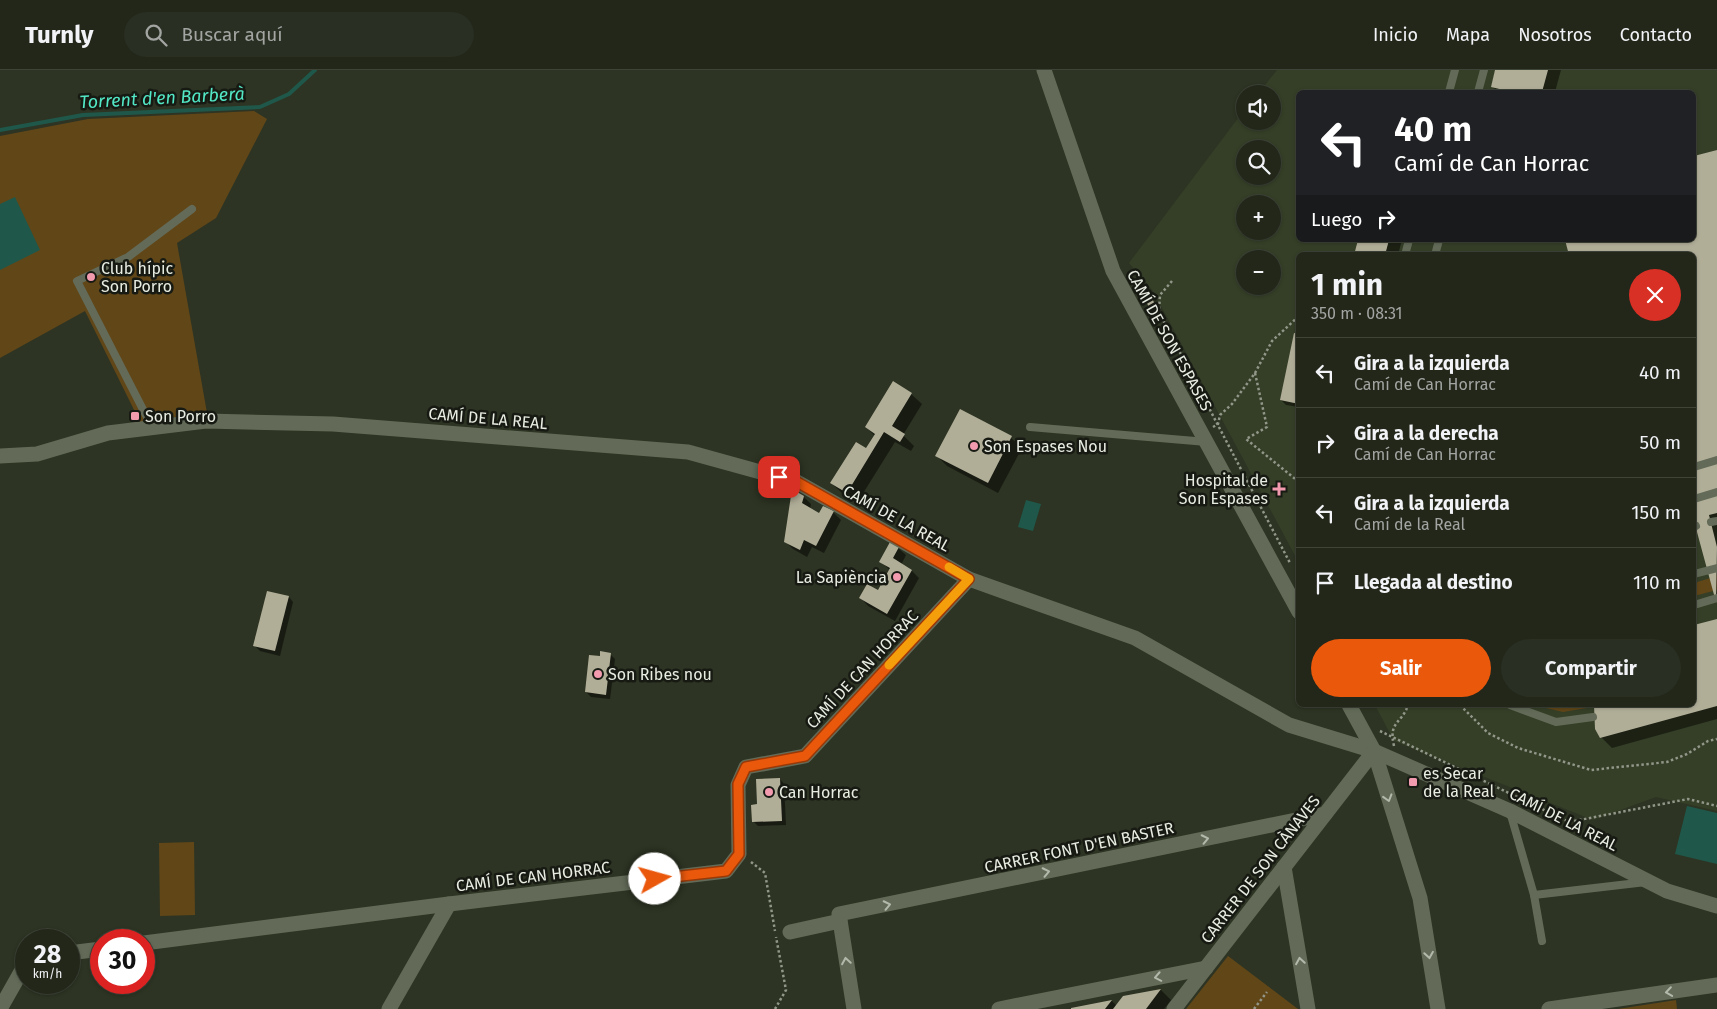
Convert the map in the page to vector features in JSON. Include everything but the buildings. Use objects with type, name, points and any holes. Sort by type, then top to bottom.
[{"type":"street","name":"CAMÍ DE SON ESPASES","points":[[1044,70],[1113,271],[1296,606]]},
{"type":"street","name":"CAMÍ DE LA REAL","points":[[0,456],[37,454],[108,433],[206,421],[333,424],[688,452],[797,482],[969,579],[1135,638],[1289,725],[1374,751],[1510,811],[1668,891],[1717,906]]},
{"type":"street","name":"CAMÍ DE CAN HORRAC","points":[[155,942],[726,871],[739,854],[738,784],[746,767],[805,756],[969,579]]},
{"type":"street","points":[[1350,707],[1374,751],[1420,898],[1438,1009]]},
{"type":"street","name":"CARRER DE SON CÀNAVES","points":[[1174,1009],[1374,751]]},
{"type":"street","name":"CARRER FONT D'EN BASTER","points":[[790,932],[839,917],[1325,814]]},
{"type":"street","points":[[1284,867],[1308,1009]]},
{"type":"street","points":[[389,1009],[449,904]]},
{"type":"street","points":[[839,917],[854,1009]]},
{"type":"street","points":[[999,1009],[1206,968]]},
{"type":"street","points":[[0,1009],[15,982]]},
{"type":"street","points":[[1549,1009],[1717,985]]},
{"type":"lane","points":[[1449,90],[1454,70]]},
{"type":"lane","points":[[1479,90],[1484,70]]},
{"type":"lane","points":[[152,428],[77,281],[128,257],[192,209]]},
{"type":"lane","points":[[1030,428],[1204,437]]},
{"type":"lane","points":[[1696,466],[1717,460]]},
{"type":"lane","points":[[1696,498],[1717,492]]},
{"type":"lane","points":[[1696,573],[1717,568]]},
{"type":"lane","points":[[1696,604],[1717,598]]},
{"type":"lane","points":[[1515,707],[1556,722],[1593,717]]},
{"type":"lane","points":[[1510,811],[1534,895],[1542,941]]},
{"type":"lane","points":[[1534,895],[1649,882]]},
{"type":"path","points":[[1172,281],[1160,295],[1159,311],[1290,563]]},
{"type":"path","points":[[1204,437],[1218,424],[1220,415],[1232,404],[1255,373],[1272,341],[1296,319]]},
{"type":"path","points":[[1255,373],[1266,427],[1246,439],[1296,480]]},
{"type":"path","points":[[1390,758],[1394,746],[1392,738],[1394,725],[1407,707]]},
{"type":"path","points":[[1462,707],[1488,733],[1518,748],[1590,770],[1667,762],[1687,754],[1708,741],[1717,739]]},
{"type":"path","points":[[1376,729],[1569,822],[1688,799],[1717,806]]},
{"type":"path","points":[[739,854],[765,872],[786,990],[775,1009]]},
{"type":"path","points":[[1254,1009],[1266,992]]},
{"type":"shaded area","name":"Hospital de Son Espases","points":[[1277,70],[1717,70],[1717,811],[1656,797],[1593,820],[1394,741],[1376,707],[1696,707],[1696,252],[1296,252],[1296,557],[1153,291],[1129,263],[1236,121],[1236,130],[1281,130],[1281,85],[1265,85]]},
{"type":"shaded area","name":"Club hípic Son Porro","points":[[254,111],[267,119],[216,218],[177,243],[207,413],[140,422],[85,311],[0,358],[0,136],[88,119]]},
{"type":"shaded area","points":[[1717,576],[1717,590],[1696,595],[1696,582]]},
{"type":"shaded area","points":[[1542,707],[1593,707],[1563,712]]},
{"type":"shaded area","points":[[194,842],[195,915],[160,916],[159,843]]},
{"type":"shaded area","points":[[1228,956],[1298,1009],[1186,1009]]},
{"type":"shaded area","points":[[1676,1000],[1677,1009],[1618,1009]]},
{"type":"water","points":[[15,197],[40,250],[0,270],[0,204]]},
{"type":"water","points":[[1026,500],[1041,504],[1033,531],[1018,527]]},
{"type":"water","points":[[1687,806],[1717,813],[1717,864],[1675,854]]},
{"type":"waterway","name":"Torrent d'en Barberà","points":[[0,130],[83,115],[260,107],[289,94],[315,70]]},
{"type":"slow traffic","points":[[889,665],[969,579],[949,567]]},
{"type":"place","name":"Club hípic Son Porro","points":[[91,277]]},
{"type":"place","name":"Son Porro","points":[[135,416]]},
{"type":"place","name":"Son Espases Nou","points":[[974,446]]},
{"type":"place","name":"Hospital de Son Espases","points":[[1279,489]]},
{"type":"place","name":"La Sapiència","points":[[897,577]]},
{"type":"place","name":"Son Ribes nou","points":[[598,674]]},
{"type":"place","name":"es Secar de la Real","points":[[1413,782]]},
{"type":"place","name":"Can Horrac","points":[[769,792]]},
{"type":"route","points":[[655,879],[726,871],[739,854],[738,784],[746,767],[805,756],[969,579],[797,482],[779,477]]}]
